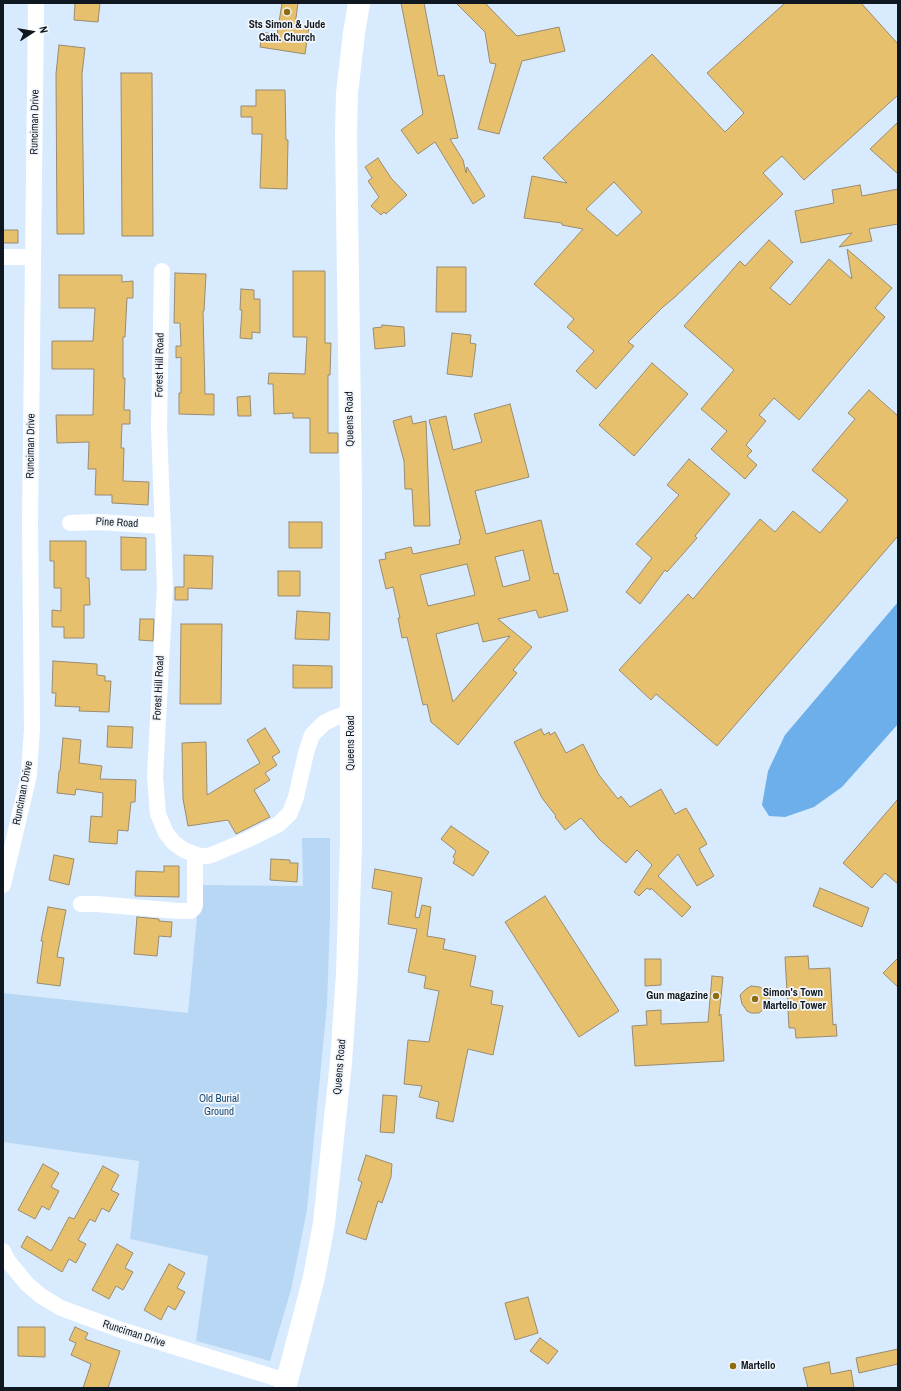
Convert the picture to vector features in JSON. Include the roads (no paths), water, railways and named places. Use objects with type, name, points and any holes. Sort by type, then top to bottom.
[{"type":"main road","name":"Queens Road","points":[[286,1384],[312,1284],[324,1222],[340,1070],[347,966],[351,843],[351,491],[346,135],[347,93],[359,3]]},
{"type":"street","name":"Runciman Drive","points":[[3,885],[29,775],[32,728],[30,523],[36,3]]},
{"type":"street","points":[[3,257],[33,257]]},
{"type":"street","name":"Forest Hill Road","points":[[162,271],[159,427],[164,587],[155,777],[158,814],[166,833],[174,843],[184,850],[199,856],[214,854],[280,824],[290,813],[296,797],[306,753],[312,735],[324,723],[351,712]]},
{"type":"street","name":"Pine Road","points":[[70,522],[98,522],[163,526]]},
{"type":"street","points":[[81,904],[190,911],[195,905],[195,854]]},
{"type":"street","name":"Runciman Drive","points":[[3,1251],[8,1261],[27,1284],[41,1296],[61,1308],[121,1330],[258,1373],[286,1384]]},
{"type":"water","points":[[898,602],[898,724],[842,787],[814,807],[785,817],[769,816],[762,805],[768,771],[785,735]]},
{"type":"place","name":"Sts Simon & Jude Cath. Church","points":[[287,12]]},
{"type":"place","name":"Gun magazine","points":[[716,996]]},
{"type":"place","name":"Simon's Town Martello Tower","points":[[755,999]]},
{"type":"place","name":"Martello","points":[[733,1366]]},
{"type":"park label","name":"Old Burial Ground","points":[[219,1105]]}]
